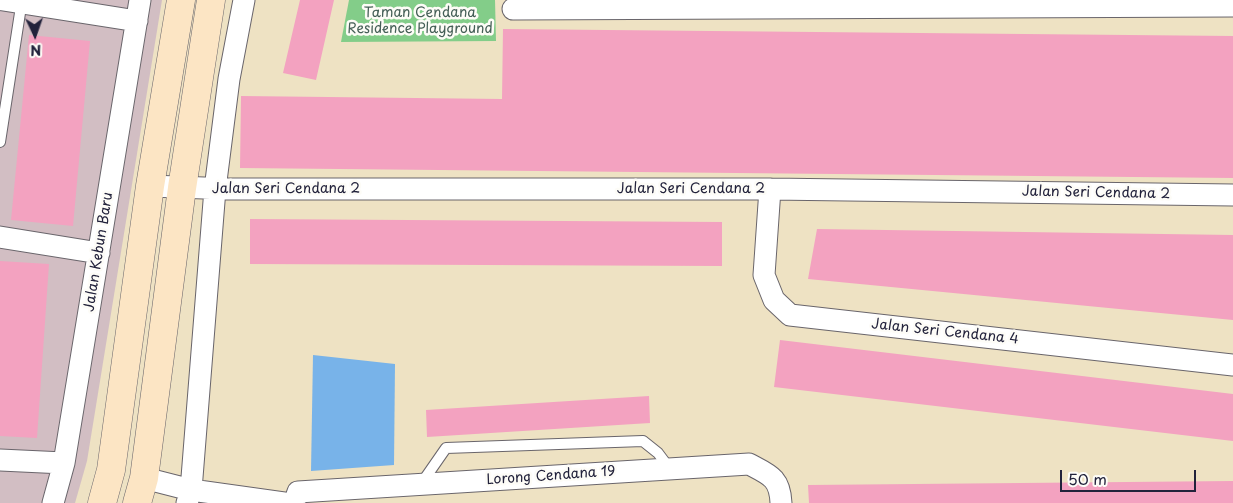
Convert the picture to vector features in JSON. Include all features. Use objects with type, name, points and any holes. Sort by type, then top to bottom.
[{"type":"street","name":"Jalan Kebun Baru","points":[[53,503],[64,463],[140,0]]},
{"type":"street","points":[[102,503],[111,470],[150,186],[181,0]]},
{"type":"street","points":[[140,490],[182,188],[211,0]]},
{"type":"street","points":[[189,497],[215,189],[229,79],[244,0]]},
{"type":"street","points":[[15,1],[137,21]]},
{"type":"street","points":[[513,4],[1233,6]]},
{"type":"street","name":"Jalan Seri Cendana 2","points":[[150,186],[215,189],[770,189],[1233,195]]},
{"type":"street","name":"Jalan Seri Cendana 4","points":[[770,189],[764,275],[774,300],[790,315],[1233,365]]},
{"type":"street","points":[[0,237],[98,253]]},
{"type":"street","points":[[0,460],[64,463]]},
{"type":"street","name":"Lorong Cendana 19","points":[[140,490],[189,497],[292,499],[421,484],[749,464],[768,474],[780,488],[781,503]]},
{"type":"lane","points":[[0,142],[15,1]]},
{"type":"lane","points":[[421,484],[446,448],[643,441],[658,453],[670,469]]},
{"type":"shaded area","points":[[0,0],[162,0],[87,461],[75,503],[0,503]]},
{"type":"green space","name":"Taman Cendana Residence Playground","points":[[349,0],[495,0],[496,41],[341,42]]},
{"type":"water","points":[[313,355],[395,364],[394,465],[311,471]]},
{"type":"building","points":[[300,0],[334,0],[316,80],[283,73]]},
{"type":"building","points":[[503,29],[1233,36],[1233,178],[240,168],[241,96],[502,99]]},
{"type":"building","points":[[29,35],[90,41],[73,226],[11,220]]},
{"type":"building","points":[[250,219],[722,222],[722,266],[250,264]]},
{"type":"building","points":[[817,229],[1233,235],[1233,320],[808,279]]},
{"type":"building","points":[[0,261],[49,264],[37,438],[0,436]]},
{"type":"building","points":[[780,340],[1233,394],[1233,441],[774,387]]},
{"type":"building","points":[[649,396],[650,423],[427,437],[426,410]]},
{"type":"building","points":[[1233,481],[1233,503],[809,503],[808,485]]}]
